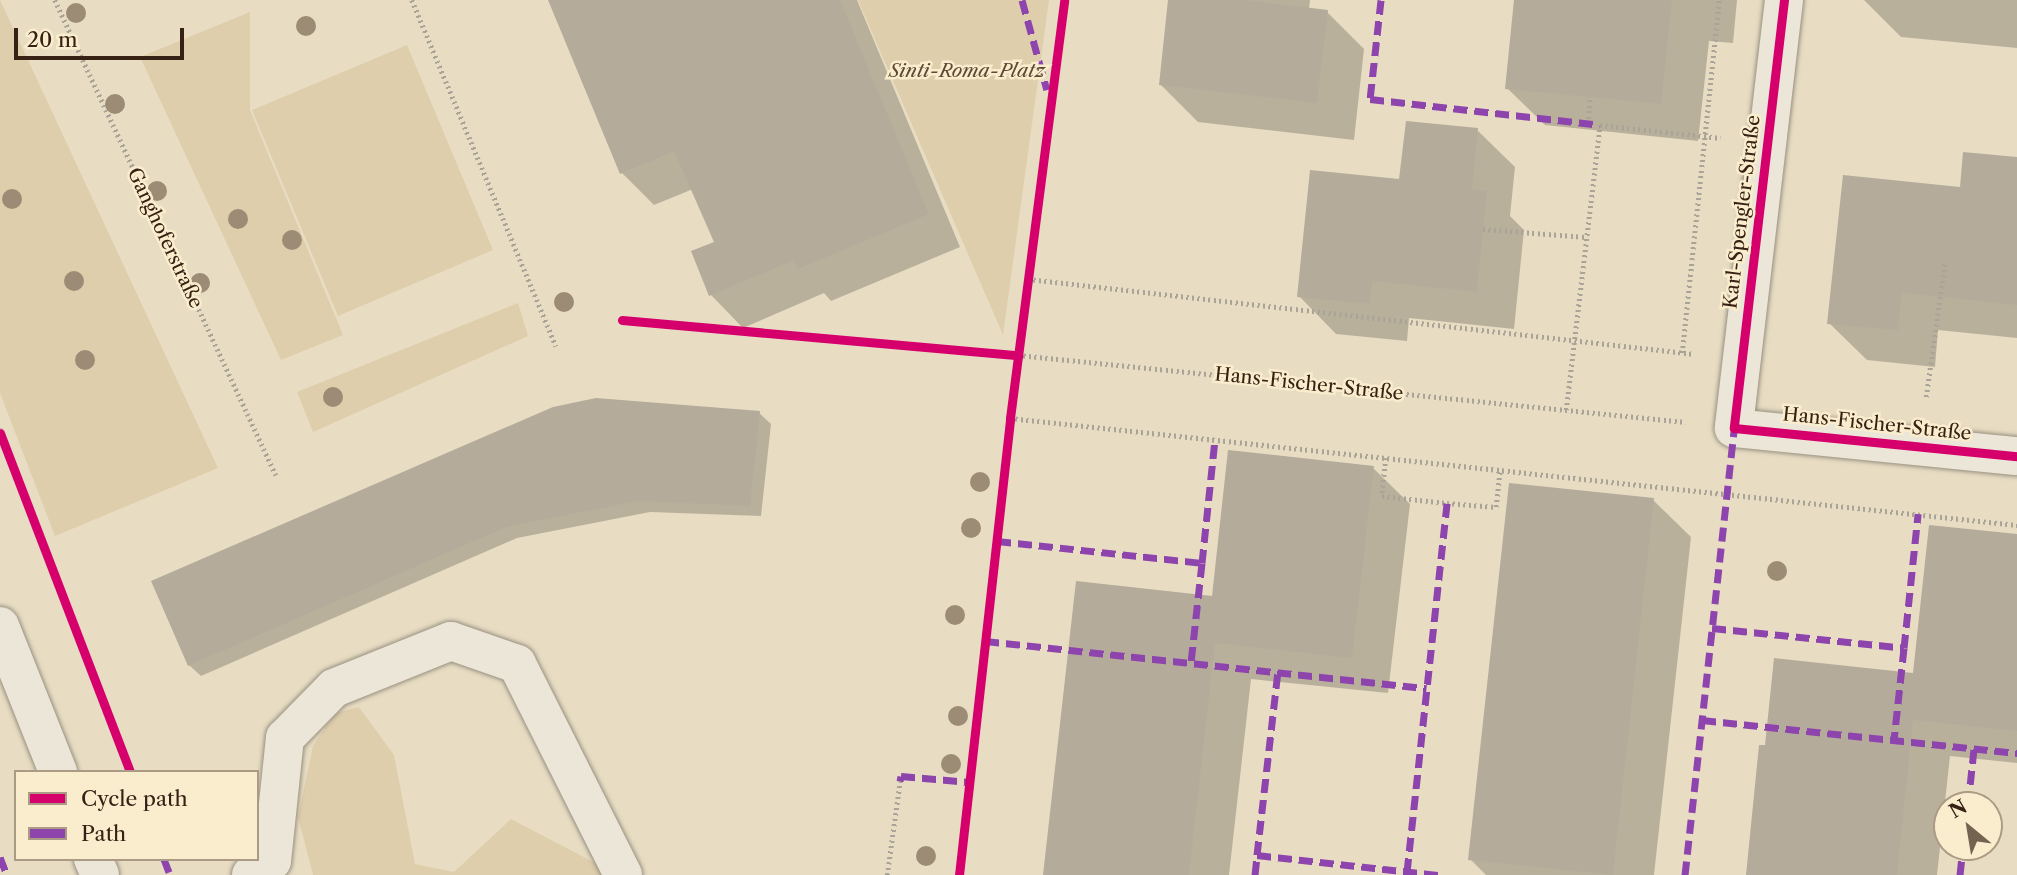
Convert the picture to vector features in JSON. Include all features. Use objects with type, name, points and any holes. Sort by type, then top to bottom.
[{"type":"street","name":"Karl-Spengler-Straße","points":[[1734,428],[1784,0]]},
{"type":"street","name":"Hans-Fischer-Straße","points":[[1734,428],[2017,456]]},
{"type":"street","points":[[0,626],[57,770]]},
{"type":"street","points":[[251,875],[272,861],[285,738],[334,688],[451,641],[517,664],[623,875]]},
{"type":"path","points":[[411,0],[556,346]]},
{"type":"path","points":[[1682,353],[1707,137],[1719,0]]},
{"type":"path","points":[[1588,124],[1590,97]]},
{"type":"path","points":[[1566,410],[1600,125],[1768,144]]},
{"type":"path","points":[[1483,229],[1586,237]]},
{"type":"path","points":[[1919,446],[1945,261]]},
{"type":"path","points":[[1028,279],[1742,360]]},
{"type":"path","points":[[1010,418],[2017,524]]},
{"type":"path","points":[[1386,458],[1382,496],[1447,503],[1496,508],[1500,470]]},
{"type":"path","points":[[887,875],[900,781]]},
{"type":"green space","points":[[0,0],[218,468],[55,536],[0,393]]},
{"type":"green space","name":"Sinti-Roma-Platz","points":[[858,0],[1049,0],[1003,335]]},
{"type":"green space","points":[[250,12],[250,110],[343,335],[281,360],[140,57]]},
{"type":"green space","points":[[407,45],[493,250],[338,316],[252,110]]},
{"type":"green space","points":[[518,303],[528,336],[313,432],[297,392]]},
{"type":"green space","points":[[359,707],[394,755],[415,864],[454,872],[511,819],[599,865],[602,875],[313,875],[298,817],[313,746],[335,713]]},
{"type":"building","points":[[548,0],[840,0],[929,214],[798,269],[794,260],[709,296],[691,251],[714,242],[674,151],[620,174]]},
{"type":"building","points":[[1168,0],[1246,0],[1328,10],[1317,103],[1159,85]]},
{"type":"building","points":[[1514,0],[1672,0],[1661,104],[1505,89]]},
{"type":"building","points":[[1406,121],[1478,128],[1472,189],[1487,191],[1477,292],[1372,281],[1370,304],[1297,297],[1310,170],[1399,179]]},
{"type":"building","points":[[1963,152],[2017,157],[2017,305],[1902,293],[1898,330],[1827,324],[1843,175],[1960,187]]},
{"type":"building","points":[[596,398],[760,411],[750,506],[638,501],[506,527],[188,666],[151,581],[553,407]]},
{"type":"building","points":[[1228,450],[1374,466],[1352,658],[1215,643],[1189,875],[1043,875],[1076,581],[1212,596]]},
{"type":"building","points":[[1509,483],[1654,498],[1613,875],[1468,860]]},
{"type":"building","points":[[1929,525],[2017,534],[2017,731],[1913,720],[1897,875],[1746,875],[1759,745],[1765,745],[1774,658],[1913,673]]},
{"type":"marked path","points":[[1022,0],[1047,90]]},
{"type":"marked path","points":[[1381,0],[1370,99],[1600,125]]},
{"type":"marked path","points":[[1685,875],[1734,428]]},
{"type":"marked path","points":[[1202,563],[1215,440]]},
{"type":"marked path","points":[[1407,872],[1447,503]]},
{"type":"marked path","points":[[1904,648],[1918,514]]},
{"type":"marked path","points":[[997,541],[1202,563],[1191,663]]},
{"type":"marked path","points":[[1712,628],[1904,648],[1894,740]]},
{"type":"marked path","points":[[985,641],[1427,688]]},
{"type":"marked path","points":[[1257,855],[1278,672]]},
{"type":"marked path","points":[[1702,720],[2017,753]]},
{"type":"marked path","points":[[1970,791],[1974,749]]},
{"type":"marked path","points":[[900,781],[901,776],[970,782]]},
{"type":"marked path","points":[[1255,875],[1257,855],[1438,875]]},
{"type":"marked path","points":[[0,857],[7,875]]},
{"type":"marked path","points":[[165,861],[170,875]]},
{"type":"marked path","points":[[1960,875],[1962,861]]},
{"type":"cycle path","points":[[959,875],[1010,418],[1064,0]]},
{"type":"cycle path","points":[[1784,0],[1734,428],[2017,456]]},
{"type":"cycle path","points":[[622,320],[1018,355]]},
{"type":"cycle path","points":[[0,433],[129,770]]}]
